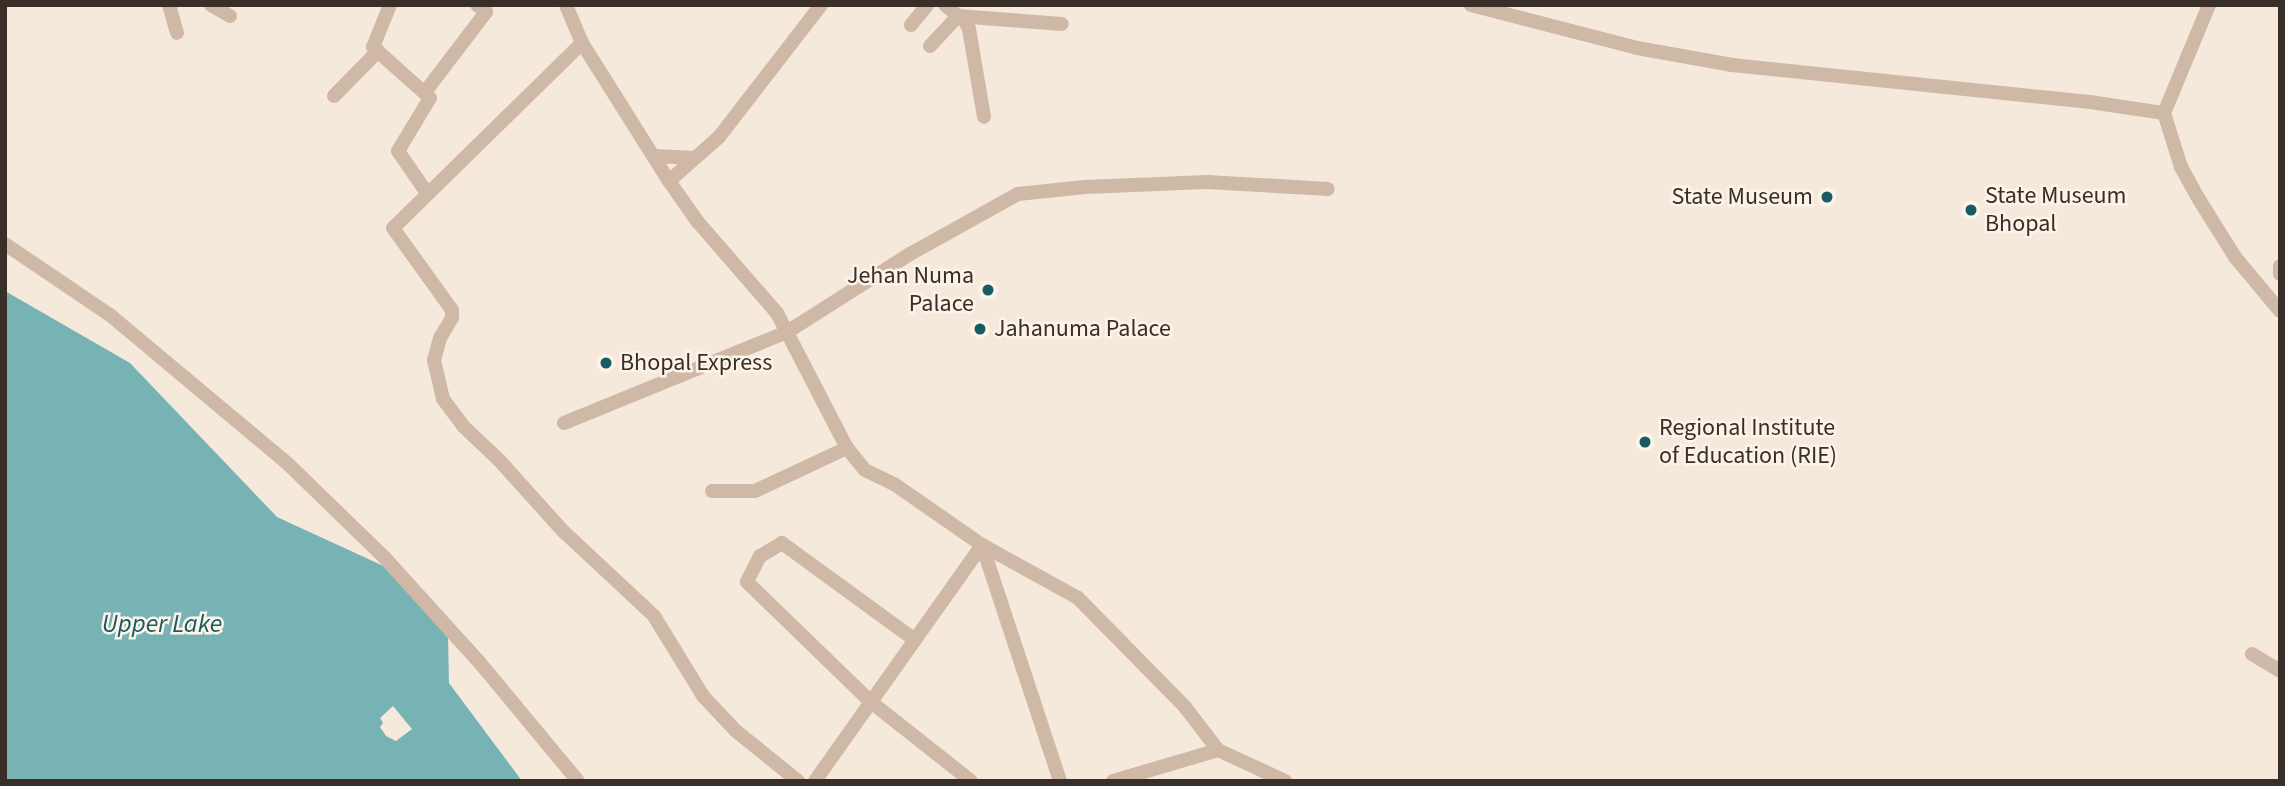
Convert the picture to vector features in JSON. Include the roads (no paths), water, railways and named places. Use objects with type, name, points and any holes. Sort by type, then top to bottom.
[{"type":"street","points":[[211,5],[230,16]]},
{"type":"street","points":[[390,5],[373,47],[430,98],[398,151],[427,193]]},
{"type":"street","points":[[425,92],[486,12],[477,5]]},
{"type":"street","points":[[566,5],[582,43],[669,181],[697,221],[777,313],[847,448],[865,470],[894,484],[982,545],[1078,598],[1185,707],[1218,750],[1284,781]]},
{"type":"street","points":[[669,181],[719,137],[821,5]]},
{"type":"street","points":[[911,25],[927,5]]},
{"type":"street","points":[[945,5],[969,29],[984,117]]},
{"type":"street","points":[[1471,5],[1637,48],[1732,65],[2090,102],[2164,113]]},
{"type":"street","points":[[2209,5],[2164,113],[2182,167],[2200,201],[2235,257],[2280,311]]},
{"type":"street","points":[[173,7],[177,33]]},
{"type":"street","points":[[958,16],[1062,24]]},
{"type":"street","points":[[930,46],[958,16]]},
{"type":"street","points":[[582,43],[393,229],[452,310],[452,318],[440,338],[434,359],[443,399],[463,426],[499,460],[563,531],[654,616],[703,696],[736,731],[798,781]]},
{"type":"street","points":[[334,96],[378,51]]},
{"type":"street","points":[[654,156],[694,158]]},
{"type":"street","points":[[564,423],[788,332],[910,254],[1018,194],[1085,187],[1207,182],[1328,189]]},
{"type":"street","points":[[5,244],[110,315],[288,464],[384,557],[480,663],[578,781]]},
{"type":"street","points":[[2280,266],[2280,274]]},
{"type":"street","points":[[712,491],[755,491],[847,448]]},
{"type":"street","points":[[915,640],[782,543],[760,556],[747,582],[871,702],[971,781]]},
{"type":"street","points":[[815,781],[982,545]]},
{"type":"street","points":[[982,545],[1060,781]]},
{"type":"street","points":[[2252,654],[2280,671]]},
{"type":"street","points":[[1113,781],[1218,750]]},
{"type":"water","name":"Upper Lake","points":[[5,291],[130,363],[277,517],[390,569],[448,637],[449,683],[522,781],[5,781]]},
{"type":"place","name":"State Museum","points":[[1827,197]]},
{"type":"place","name":"State Museum Bhopal","points":[[1971,210]]},
{"type":"place","name":"Jehan Numa Palace","points":[[988,290]]},
{"type":"place","name":"Jahanuma Palace","points":[[980,329]]},
{"type":"place","name":"Bhopal Express","points":[[606,363]]},
{"type":"place","name":"Regional Institute of Education (RIE)","points":[[1645,442]]}]
